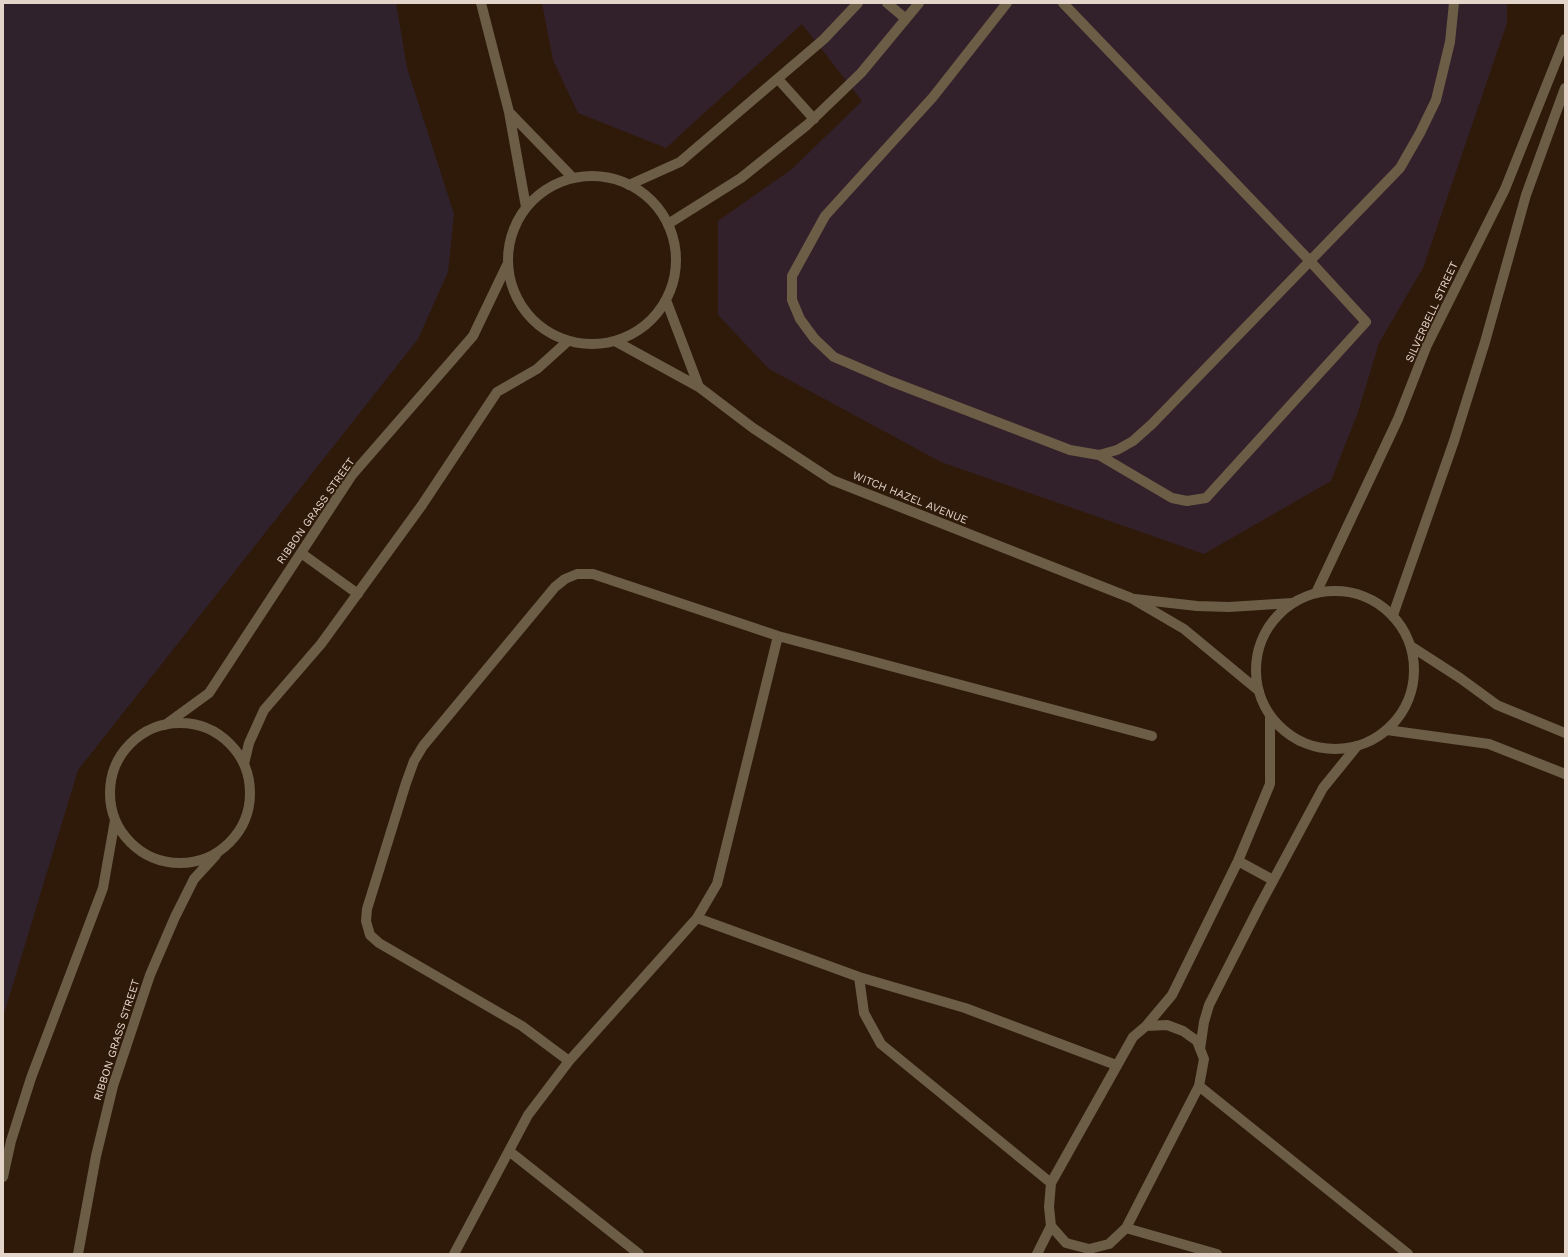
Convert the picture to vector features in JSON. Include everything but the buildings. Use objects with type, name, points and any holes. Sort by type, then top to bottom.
[{"type":"street","points":[[481,3],[509,112],[526,207]]},
{"type":"street","points":[[629,185],[680,162],[824,40],[858,3]]},
{"type":"street","points":[[887,3],[906,19]]},
{"type":"street","points":[[668,224],[741,178],[814,119],[861,72],[919,3]]},
{"type":"street","points":[[1007,3],[933,97],[825,216],[792,276],[792,300],[800,319],[814,338],[834,357],[890,381],[1070,450],[1099,455],[1172,498],[1187,501],[1206,498],[1366,322],[1310,260],[1063,3]]},
{"type":"street","points":[[1099,455],[1117,450],[1133,441],[1152,424],[1400,168],[1420,133],[1436,100],[1450,42],[1454,3]]},
{"type":"street","name":"SILVERBELL STREET","points":[[1316,593],[1398,419],[1427,345],[1504,189],[1565,39]]},
{"type":"street","points":[[778,79],[814,119]]},
{"type":"street","points":[[1392,615],[1454,441],[1487,334],[1526,195],[1565,88]]},
{"type":"street","points":[[509,112],[573,178]]},
{"type":"street","points":[[592,176],[611,178],[629,185],[652,201],[668,224],[675,249],[674,275],[666,300],[652,318],[635,332],[615,341],[591,344],[568,341],[545,330],[526,312],[513,291],[507,265],[509,245],[515,224],[526,207],[540,194],[555,184],[573,178],[592,176]]},
{"type":"street","name":"RIBBON GRASS STREET","points":[[220,851],[198,861],[173,863],[148,856],[128,841],[115,820],[109,796],[113,772],[124,750],[142,734],[165,725],[209,693],[352,475],[473,336],[507,265]]},
{"type":"street","points":[[666,300],[699,387]]},
{"type":"street","name":"RIBBON GRASS STREET","points":[[244,764],[249,743],[264,710],[321,644],[358,594],[422,505],[497,392],[537,369],[568,341]]},
{"type":"street","name":"WITCH HAZEL AVENUE","points":[[615,341],[699,387],[753,428],[832,480],[1131,598],[1184,629],[1259,690]]},
{"type":"street","points":[[301,553],[358,594]]},
{"type":"street","points":[[569,1061],[522,1026],[379,943],[370,934],[366,921],[367,909],[414,761],[423,746],[555,587],[565,579],[577,574],[593,574],[778,636],[1152,736]]},
{"type":"street","points":[[1037,1254],[1051,1226],[1049,1207],[1051,1183],[1116,1064],[1133,1037],[1146,1026],[1172,995],[1238,861],[1270,784],[1270,716],[1259,690],[1256,666],[1261,642],[1274,620],[1292,603],[1316,593],[1332,590],[1349,592],[1380,604],[1392,615],[1404,630],[1412,647],[1415,670],[1412,692],[1402,713],[1387,730],[1373,740],[1357,746],[1333,749],[1309,744],[1288,733],[1270,716]]},
{"type":"street","name":"WITCH HAZEL AVENUE","points":[[1131,598],[1198,606],[1229,607],[1292,603]]},
{"type":"street","points":[[454,1254],[528,1115],[569,1061],[697,918],[717,884],[778,636]]},
{"type":"street","points":[[1412,647],[1460,678],[1497,705],[1565,733]]},
{"type":"street","name":"RIBBON GRASS STREET","points":[[78,1254],[96,1156],[112,1094],[150,975],[175,917],[194,879],[238,833],[248,812],[250,788],[244,764],[231,745],[212,731],[189,724],[165,725]]},
{"type":"street","points":[[1387,730],[1489,744],[1565,774]]},
{"type":"street","points":[[1200,1049],[1204,1022],[1209,1005],[1273,880],[1323,788],[1357,746]]},
{"type":"street","name":"RIBBON GRASS STREET","points":[[3,1177],[11,1141],[31,1078],[103,888],[115,820]]},
{"type":"street","points":[[1238,861],[1273,880]]},
{"type":"street","points":[[697,918],[859,977],[965,1008],[1116,1064]]},
{"type":"street","points":[[859,977],[864,1014],[881,1044],[1051,1183]]},
{"type":"street","points":[[1051,1226],[1066,1243],[1075,1250],[1089,1249],[1109,1244],[1126,1228],[1199,1086],[1204,1059],[1198,1041],[1183,1031],[1167,1025],[1146,1026]]},
{"type":"street","points":[[1199,1086],[1408,1254]]},
{"type":"street","points":[[509,1151],[639,1254]]},
{"type":"street","points":[[1126,1228],[1217,1254]]},
{"type":"shaded area","points":[[3,3],[396,3],[407,68],[454,214],[448,272],[418,339],[78,770],[3,1017]]},
{"type":"shaded area","points":[[542,3],[1507,3],[1507,23],[1423,268],[1379,343],[1358,412],[1331,481],[1204,554],[941,462],[769,369],[718,315],[718,221],[792,169],[862,101],[802,24],[666,148],[578,113],[553,60]]}]
